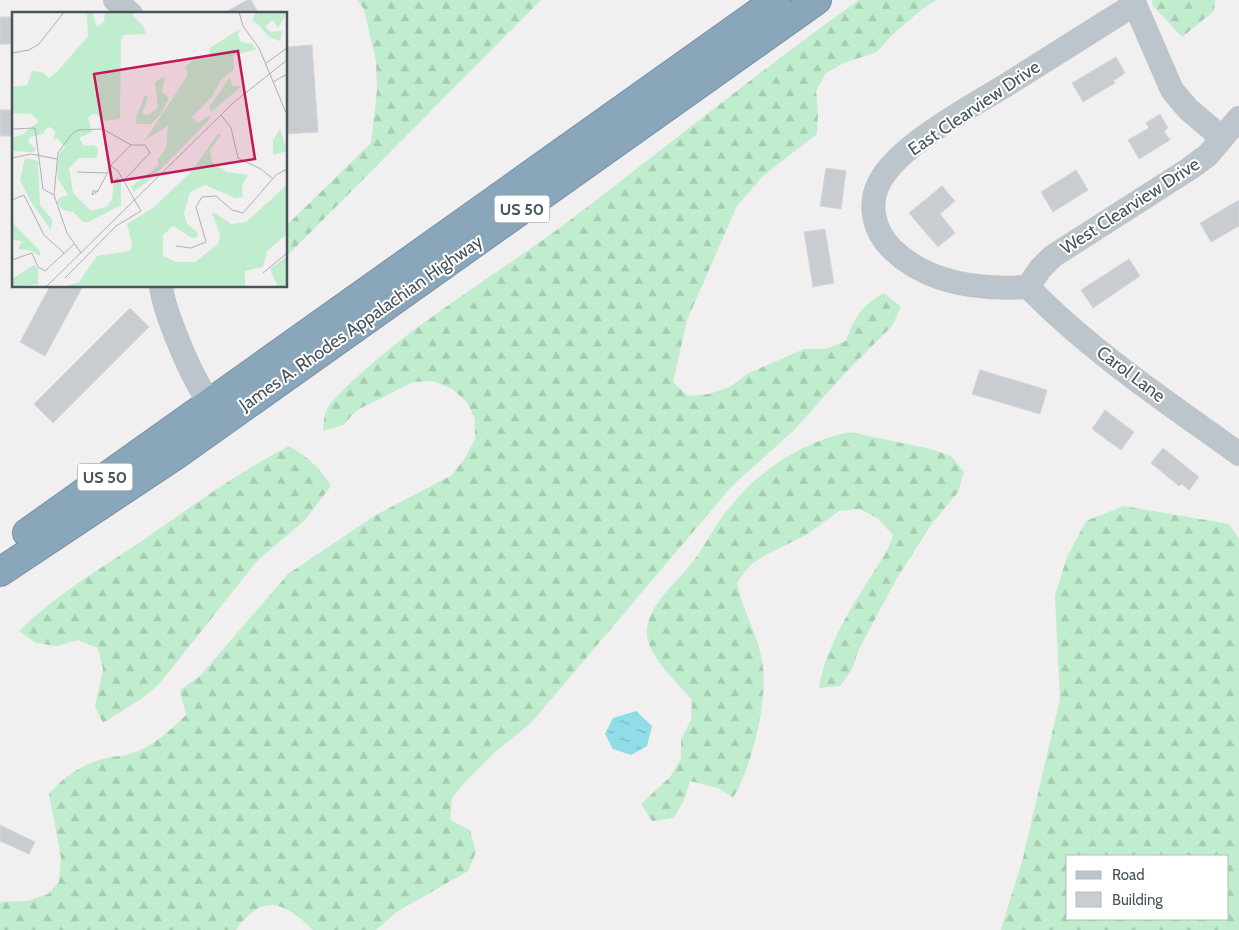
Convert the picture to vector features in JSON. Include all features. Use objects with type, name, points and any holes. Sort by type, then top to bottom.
[{"type":"highway","name":"James A. Rhodes Appalachian Highway","points":[[0,572],[120,493],[218,409],[776,0]]},
{"type":"highway","name":"James A. Rhodes Appalachian Highway","points":[[0,550],[218,409],[817,0]]},
{"type":"street","points":[[115,0],[129,12]]},
{"type":"street","points":[[1134,2],[1172,90],[1188,109],[1222,138]]},
{"type":"street","name":"East Clearview Drive","points":[[1028,287],[1005,289],[964,284],[937,278],[908,264],[887,244],[879,231],[873,208],[874,196],[880,181],[891,166],[949,120],[1134,2]]},
{"type":"street","name":"West Clearview Drive","points":[[1028,287],[1040,269],[1053,256],[1208,155],[1239,118]]},
{"type":"street","name":"Carol Lane","points":[[1028,287],[1044,304],[1111,360],[1239,454]]},
{"type":"street","points":[[162,288],[181,348],[218,409]]},
{"type":"green space","points":[[357,0],[541,0],[288,255],[288,224],[371,143],[377,90],[376,61],[364,9]]},
{"type":"green space","points":[[859,0],[937,0],[922,9],[891,36],[877,52],[844,63],[826,73],[816,91],[817,134],[764,175],[737,206],[687,320],[673,382],[688,396],[709,394],[730,387],[747,374],[804,349],[826,349],[846,341],[860,312],[884,293],[901,307],[892,326],[848,370],[793,431],[732,486],[531,723],[494,753],[452,798],[450,820],[470,830],[476,852],[468,871],[398,911],[376,930],[313,930],[293,913],[274,905],[255,910],[236,930],[0,930],[0,902],[27,901],[48,894],[59,882],[61,858],[49,794],[55,787],[69,775],[93,762],[128,755],[138,751],[153,743],[167,732],[186,715],[180,690],[200,676],[288,574],[376,515],[452,475],[465,458],[475,439],[475,419],[467,402],[452,389],[433,381],[413,382],[357,410],[343,425],[323,431],[326,412],[338,395],[365,370],[421,325],[570,220]]},
{"type":"green space","points":[[1152,0],[1215,0],[1214,11],[1182,37],[1153,6]]},
{"type":"green space","points":[[850,432],[931,449],[951,456],[964,472],[958,492],[931,525],[897,578],[859,649],[852,669],[840,686],[819,688],[827,657],[840,628],[885,554],[893,535],[879,519],[860,509],[839,511],[806,535],[767,554],[750,565],[737,583],[742,603],[760,650],[764,675],[758,730],[747,767],[733,798],[718,788],[690,781],[684,800],[674,818],[652,821],[641,804],[670,777],[681,759],[681,739],[691,720],[692,700],[663,667],[650,648],[647,628],[654,609],[694,560],[725,513],[755,481],[769,469],[799,450],[833,436]]},
{"type":"green space","points":[[289,446],[313,463],[331,486],[305,520],[257,561],[160,683],[144,697],[103,723],[95,707],[103,669],[98,648],[77,640],[57,646],[36,643],[19,631],[47,606],[77,584],[194,504]]},
{"type":"green space","points":[[1124,506],[1229,524],[1239,539],[1239,930],[1001,930],[1023,858],[1060,699],[1055,596],[1067,557],[1086,521]]},
{"type":"water","points":[[636,711],[652,726],[647,746],[631,755],[613,749],[605,734],[613,718]]},
{"type":"building","points":[[247,0],[251,0],[258,12],[226,12]]},
{"type":"building","points":[[0,17],[12,17],[12,44],[0,44]]},
{"type":"building","points":[[312,45],[318,132],[288,134],[288,47]]},
{"type":"building","points":[[1116,57],[1125,73],[1113,81],[1115,83],[1083,102],[1072,83]]},
{"type":"building","points":[[0,110],[12,110],[12,136],[0,136]]},
{"type":"building","points":[[1160,114],[1168,128],[1164,131],[1170,140],[1139,159],[1128,140],[1149,128],[1146,123]]},
{"type":"building","points":[[826,168],[846,171],[841,209],[820,206]]},
{"type":"building","points":[[1076,170],[1088,190],[1053,212],[1041,192]]},
{"type":"building","points":[[942,186],[955,201],[940,214],[955,233],[938,247],[909,213]]},
{"type":"building","points":[[1239,200],[1239,226],[1211,242],[1200,223]]},
{"type":"building","points":[[825,229],[834,283],[813,287],[804,232]]},
{"type":"building","points":[[1129,259],[1140,276],[1093,308],[1081,290]]},
{"type":"building","points":[[49,288],[82,288],[45,356],[20,342]]},
{"type":"building","points":[[130,308],[149,327],[53,423],[34,404]]},
{"type":"building","points":[[980,370],[1047,390],[1040,414],[972,394]]},
{"type":"building","points":[[1105,410],[1134,432],[1121,450],[1092,429]]},
{"type":"building","points":[[1163,448],[1199,477],[1189,490],[1182,484],[1179,486],[1151,463]]},
{"type":"building","points":[[0,825],[35,842],[29,854],[0,841]]}]
